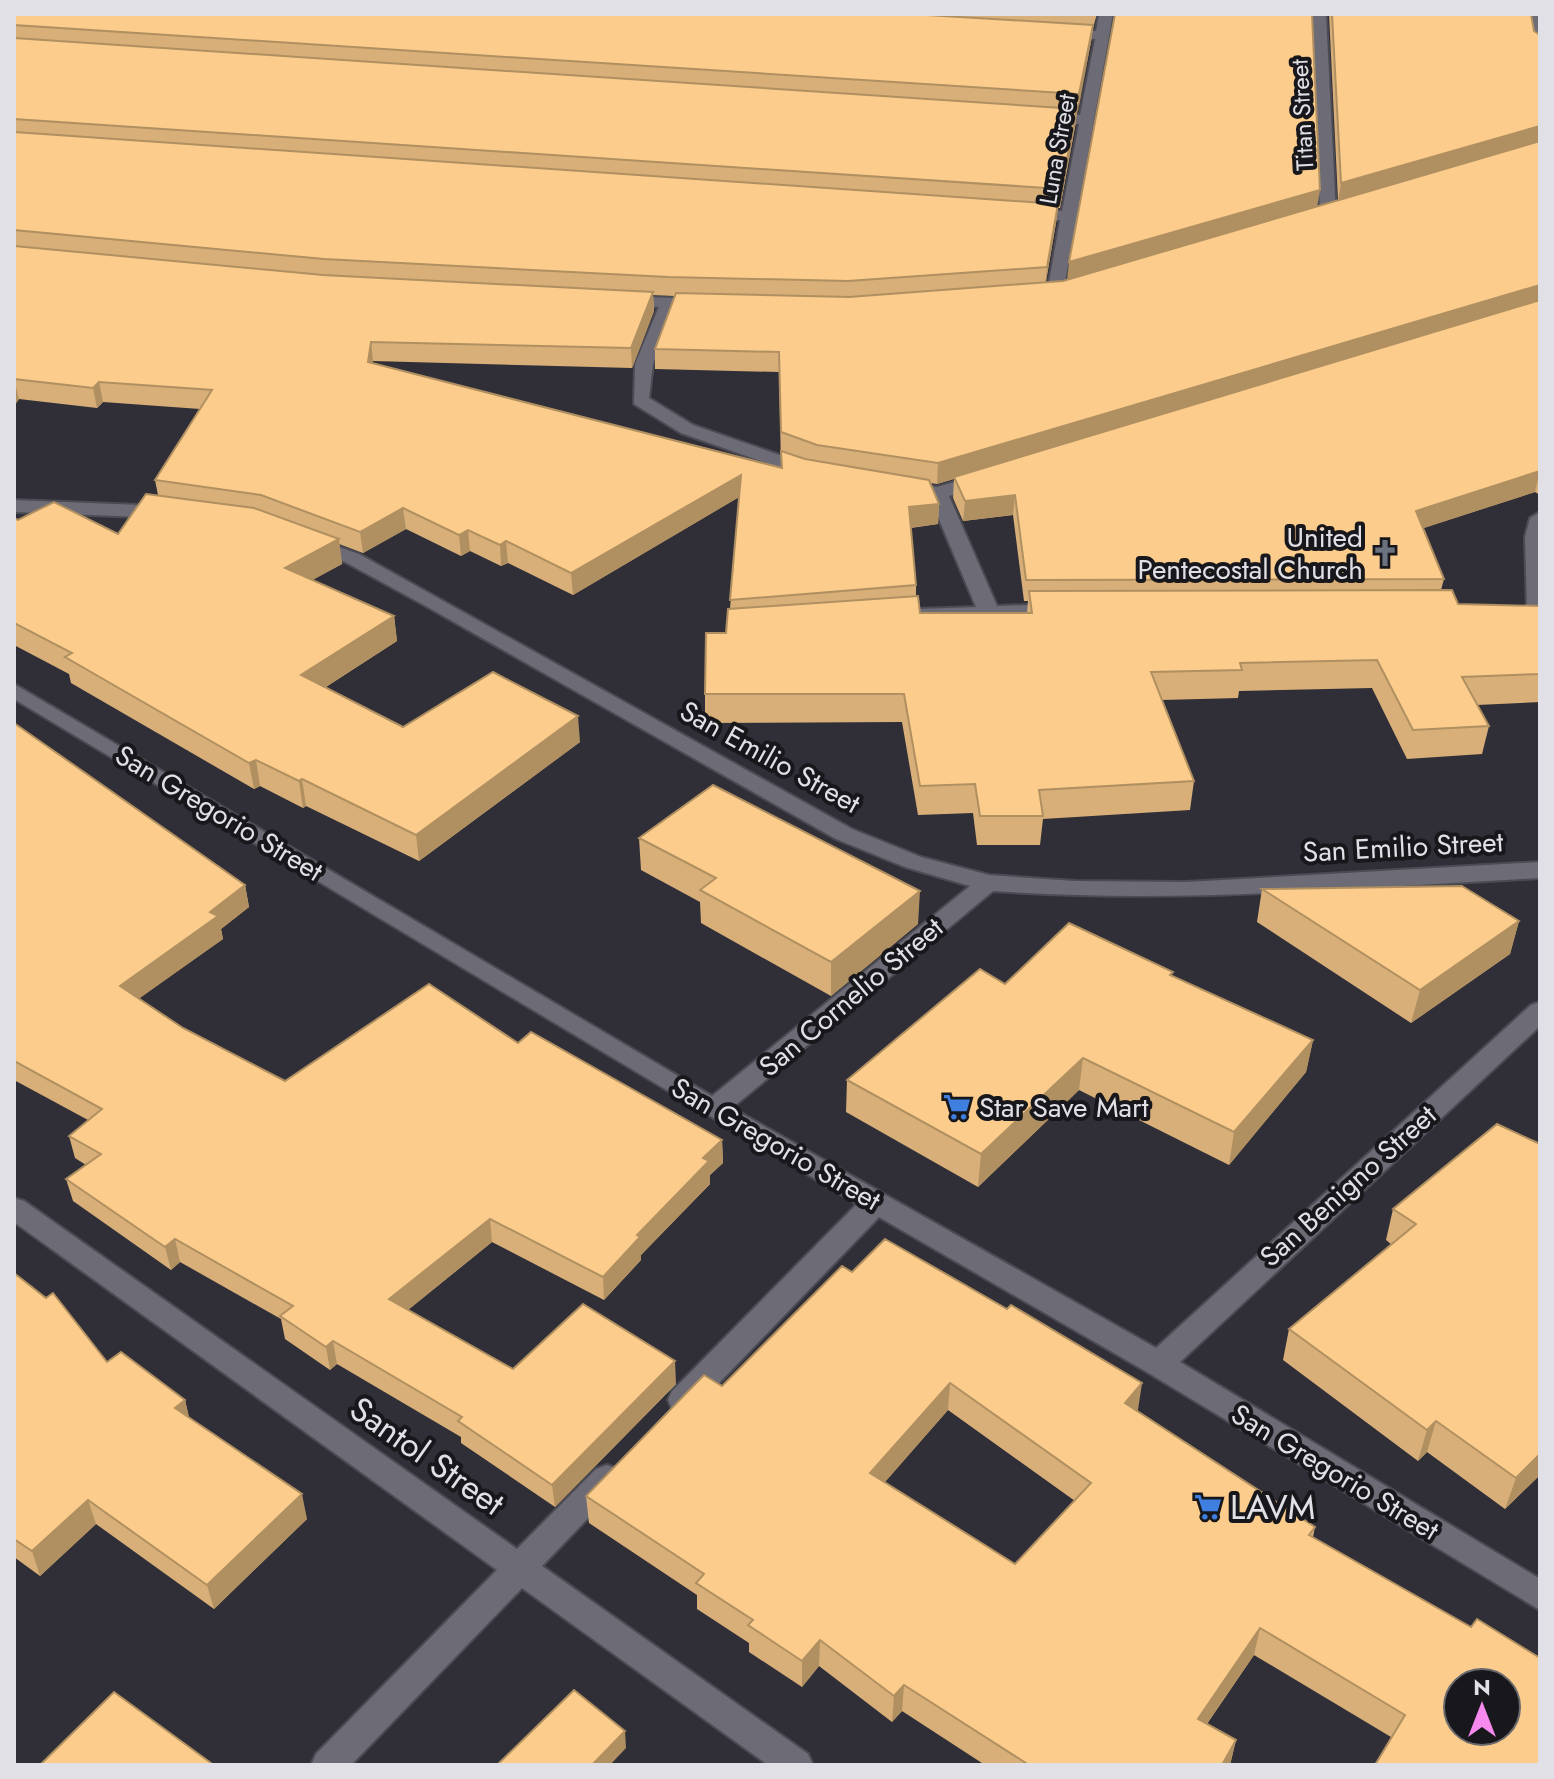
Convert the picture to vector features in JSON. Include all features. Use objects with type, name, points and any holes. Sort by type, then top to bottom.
[{"type":"street","name":"Luna Street","points":[[1054,292],[1106,14]]},
{"type":"street","name":"Titan Street","points":[[1319,14],[1328,214]]},
{"type":"street","points":[[1536,14],[1540,47]]},
{"type":"street","points":[[1054,32],[1102,35]]},
{"type":"street","points":[[1023,116],[1086,120]]},
{"type":"street","points":[[1005,212],[1069,216]]},
{"type":"street","points":[[605,301],[713,305]]},
{"type":"street","points":[[668,304],[644,364],[640,400],[687,429],[828,475]]},
{"type":"street","points":[[891,485],[938,493],[998,475]]},
{"type":"street","points":[[938,493],[988,610]]},
{"type":"street","points":[[14,506],[151,509],[193,515]]},
{"type":"street","points":[[1533,609],[1535,537],[1540,518]]},
{"type":"street","name":"San Emilio Street","points":[[293,536],[352,558],[844,834],[913,862],[988,883],[1075,889],[1186,890],[1540,870]]},
{"type":"street","points":[[897,617],[988,610],[1082,610]]},
{"type":"street","name":"San Gregorio Street","points":[[14,690],[713,1109],[1158,1364],[1540,1596]]},
{"type":"street","name":"San Cornelio Street","points":[[713,1109],[988,883]]},
{"type":"street","name":"San Benigno Street","points":[[1158,1364],[1540,1011]]},
{"type":"street","points":[[660,1424],[877,1201]]},
{"type":"street","name":"Santol Street","points":[[14,1208],[796,1765]]},
{"type":"street","points":[[328,1765],[628,1457]]},
{"type":"building","points":[[14,14],[910,14],[1093,25],[1079,94],[14,25]]},
{"type":"building","points":[[1115,14],[1312,14],[1320,190],[1069,262]]},
{"type":"building","points":[[1332,14],[1531,14],[1534,31],[1540,35],[1540,126],[1341,183]]},
{"type":"building","points":[[14,38],[1077,109],[1061,189],[14,119]]},
{"type":"building","points":[[14,132],[1058,204],[1047,267],[848,281],[668,277],[324,259],[14,230]]},
{"type":"building","points":[[1540,141],[1540,285],[938,463],[817,445],[781,432],[779,352],[655,349],[676,293],[849,297],[1063,281]]},
{"type":"building","points":[[14,246],[323,275],[653,292],[631,348],[371,342],[368,362],[782,468],[781,451],[805,459],[929,480],[939,504],[909,507],[916,585],[730,600],[741,475],[571,573],[506,541],[500,545],[468,530],[459,535],[403,508],[360,532],[261,495],[155,480],[212,390],[99,382],[93,388],[14,379]]},
{"type":"building","points":[[1540,300],[1540,471],[1416,511],[1444,579],[1026,580],[1015,495],[965,501],[954,477]]},
{"type":"building","points":[[146,494],[254,508],[339,539],[285,568],[394,616],[301,675],[403,727],[493,672],[578,716],[416,835],[302,779],[299,781],[256,760],[249,763],[65,657],[72,653],[14,623],[14,518],[18,520],[54,502],[118,534]]},
{"type":"building","points":[[1452,590],[1458,604],[1540,606],[1540,674],[1462,677],[1489,726],[1413,730],[1377,660],[1240,663],[1242,670],[1151,672],[1194,781],[1039,790],[1043,816],[980,816],[975,784],[920,786],[904,694],[705,694],[706,633],[726,633],[728,609],[918,596],[920,613],[1032,613],[1029,591]]},
{"type":"building","points":[[14,723],[245,885],[210,912],[218,916],[120,986],[183,1028],[285,1081],[429,984],[518,1043],[531,1032],[722,1140],[703,1158],[709,1161],[637,1235],[640,1237],[603,1277],[490,1219],[389,1299],[513,1369],[583,1304],[675,1361],[552,1485],[458,1421],[462,1417],[333,1341],[326,1347],[280,1316],[293,1306],[175,1239],[165,1247],[66,1179],[101,1154],[69,1136],[102,1109],[14,1061]]},
{"type":"building","points":[[713,785],[920,891],[831,962],[700,890],[716,878],[639,838]]},
{"type":"building","points":[[1462,886],[1519,921],[1420,990],[1262,889]]},
{"type":"building","points":[[1069,923],[1173,972],[1170,975],[1313,1040],[1234,1132],[1083,1058],[981,1154],[847,1080],[980,969],[1005,984]]},
{"type":"building","points":[[1497,1124],[1540,1144],[1540,1454],[1516,1478],[1436,1421],[1427,1430],[1289,1329],[1416,1224],[1393,1209]]},
{"type":"building","points":[[885,1239],[1007,1309],[1011,1305],[1142,1383],[1125,1403],[1315,1527],[1309,1535],[1471,1627],[1477,1619],[1540,1658],[1540,1765],[1375,1765],[1405,1715],[1260,1628],[1198,1719],[1236,1740],[1222,1765],[1029,1765],[904,1685],[894,1696],[820,1640],[802,1661],[748,1625],[753,1620],[696,1583],[704,1574],[586,1496],[704,1375],[722,1386],[842,1266],[852,1272]],"holes":[[[950,1383],[1091,1483],[1015,1564],[870,1473]]]},
{"type":"building","points":[[14,1273],[46,1298],[53,1293],[107,1362],[121,1352],[185,1400],[175,1408],[302,1494],[207,1585],[88,1500],[32,1551],[14,1539]]},
{"type":"building","points":[[574,1690],[625,1731],[592,1765],[497,1765]]},
{"type":"building","points":[[114,1692],[211,1763],[210,1765],[40,1765]]},
{"type":"place","name":"United Pentecostal Church","points":[[1385,553]]},
{"type":"place","name":"Star Save Mart","points":[[957,1107]]},
{"type":"place","name":"LAVM","points":[[1208,1507]]}]
